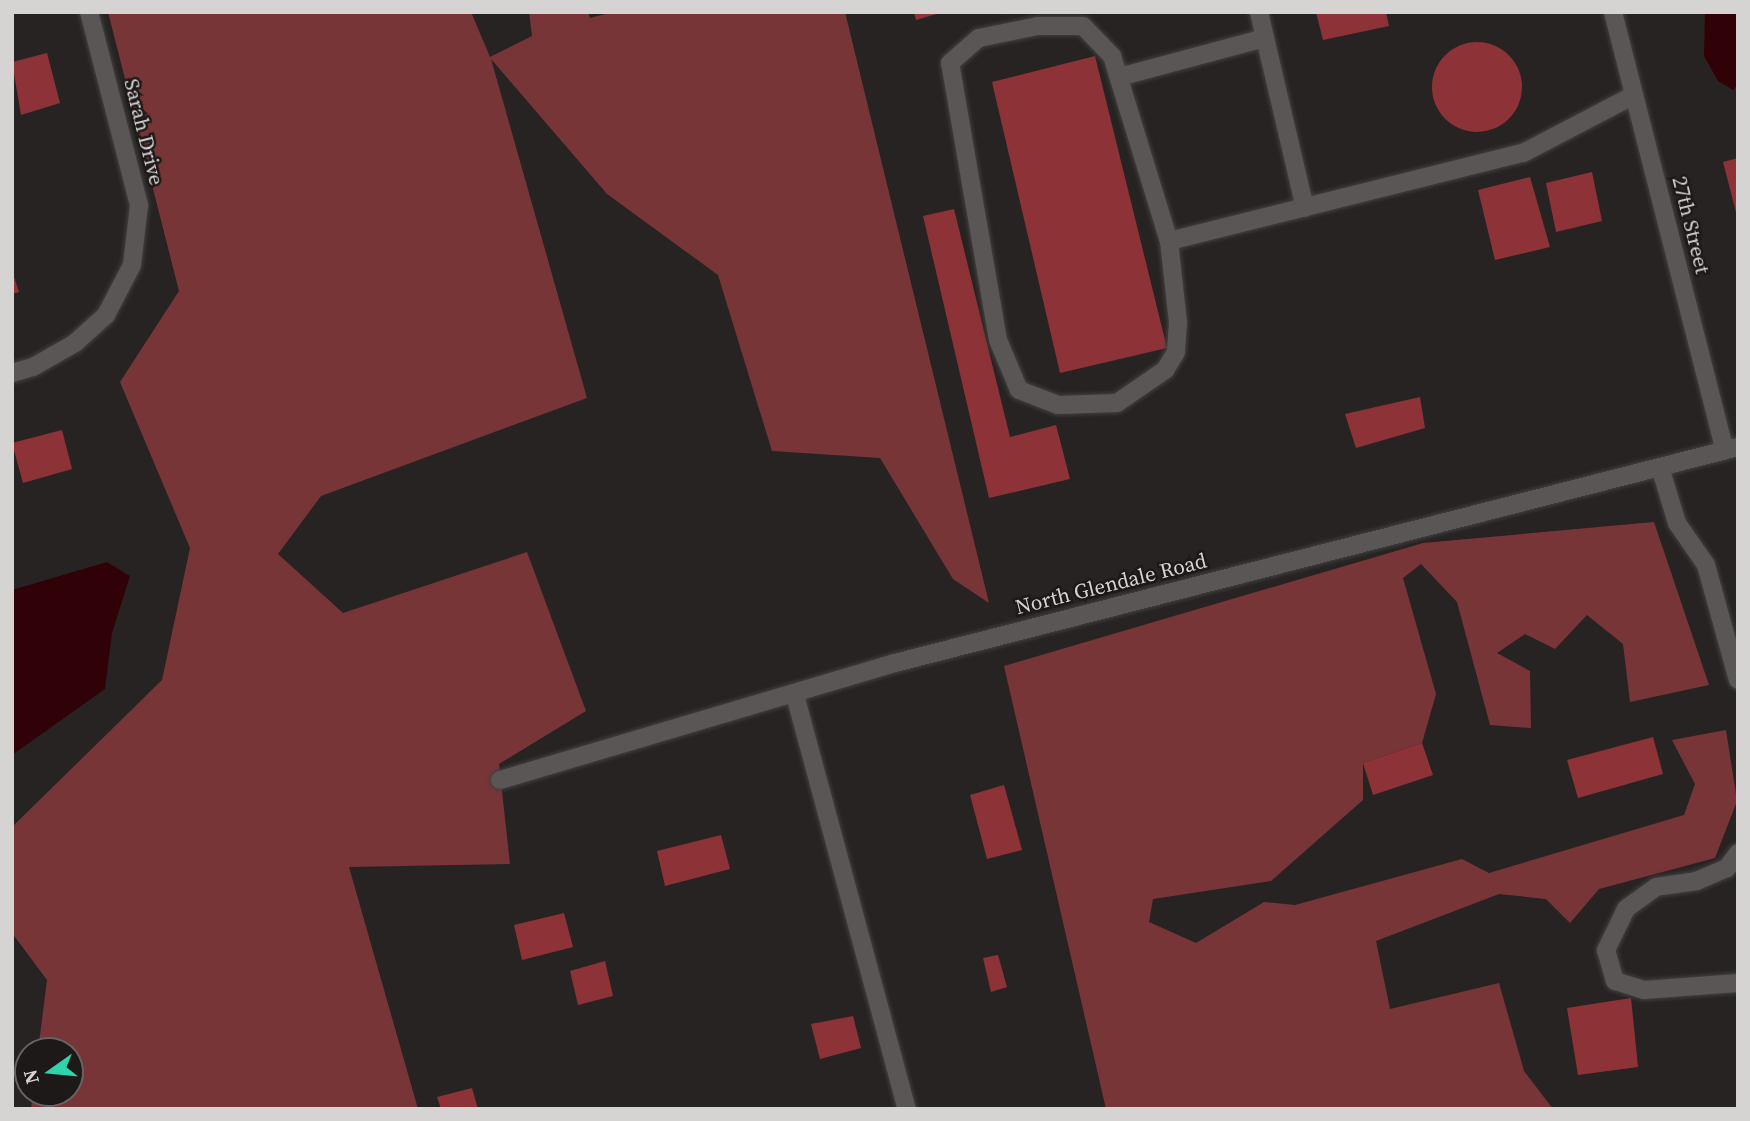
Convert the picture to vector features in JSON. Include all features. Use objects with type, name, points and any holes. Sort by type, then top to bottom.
[{"type":"street","name":"Sarah Drive","points":[[12,373],[33,368],[75,343],[106,315],[132,265],[139,205],[89,12]]},
{"type":"street","points":[[1259,12],[1305,208]]},
{"type":"street","name":"27th Street","points":[[1613,12],[1731,448]]},
{"type":"street","points":[[1038,26],[1083,26],[1112,56],[1169,241],[1178,322],[1176,352],[1165,370],[1116,403],[1058,405],[1019,390],[999,340],[950,63],[979,38],[1038,26]]},
{"type":"street","points":[[1119,77],[1265,38]]},
{"type":"street","points":[[1169,241],[1522,153],[1634,95]]},
{"type":"street","name":"North Glendale Road","points":[[500,780],[795,695],[895,663],[1731,448]]},
{"type":"street","points":[[1660,467],[1677,523],[1706,565],[1738,680]]},
{"type":"street","points":[[795,695],[907,1109]]},
{"type":"street","points":[[1738,853],[1727,868],[1696,881],[1656,887],[1626,909],[1606,950],[1615,981],[1644,990],[1738,983]]},
{"type":"shaded area","points":[[108,12],[471,12],[490,57],[532,36],[529,12],[588,12],[590,18],[613,12],[845,12],[989,603],[953,579],[880,458],[772,451],[718,275],[607,194],[491,59],[587,398],[321,496],[278,554],[343,613],[527,552],[586,711],[499,764],[510,864],[349,867],[418,1109],[31,1109],[84,1107],[84,1037],[40,1037],[47,980],[12,933],[12,827],[162,680],[190,548],[120,382],[179,291]]},
{"type":"shaded area","points":[[1705,12],[1738,12],[1738,84],[1733,90],[1718,81],[1704,56]]},
{"type":"shaded area","points":[[1654,522],[1709,685],[1630,702],[1623,644],[1587,615],[1555,649],[1525,634],[1497,653],[1530,671],[1531,728],[1490,725],[1457,602],[1421,564],[1403,578],[1436,694],[1422,743],[1363,763],[1363,800],[1271,881],[1153,899],[1149,922],[1196,943],[1264,902],[1295,905],[1462,859],[1489,873],[1684,815],[1695,784],[1672,740],[1726,730],[1737,801],[1715,858],[1599,889],[1570,923],[1546,899],[1499,894],[1376,941],[1390,1009],[1499,983],[1524,1071],[1553,1109],[1106,1109],[1004,666],[1423,543]]},
{"type":"shaded area","points":[[107,562],[130,576],[112,633],[105,689],[12,755],[12,590]]},
{"type":"building","points":[[914,12],[940,12],[940,13],[916,20]]},
{"type":"building","points":[[1316,12],[1386,12],[1389,26],[1323,40]]},
{"type":"building","points":[[1468,42],[1486,42],[1502,49],[1515,62],[1522,78],[1522,96],[1515,112],[1502,125],[1486,132],[1468,132],[1452,125],[1439,112],[1432,96],[1432,78],[1439,62],[1452,49]]},
{"type":"building","points":[[47,53],[60,103],[21,115],[12,62]]},
{"type":"building","points":[[1095,56],[1167,348],[1060,373],[992,82]]},
{"type":"building","points":[[1738,158],[1738,216],[1737,216],[1723,162]]},
{"type":"building","points":[[1592,172],[1602,221],[1556,232],[1546,183]]},
{"type":"building","points":[[1530,177],[1550,247],[1495,260],[1478,190]]},
{"type":"building","points":[[954,209],[1010,437],[1056,425],[1070,479],[989,498],[923,216]]},
{"type":"building","points":[[12,271],[19,292],[12,294]]},
{"type":"building","points":[[1420,397],[1425,428],[1356,448],[1345,414]]},
{"type":"building","points":[[62,430],[72,469],[23,483],[12,443]]},
{"type":"building","points":[[1653,737],[1663,774],[1578,798],[1567,760]]},
{"type":"building","points":[[1422,743],[1433,775],[1373,795],[1363,763]]},
{"type":"building","points":[[1004,785],[1022,850],[987,859],[970,795]]},
{"type":"building","points":[[721,835],[730,869],[665,886],[657,851]]},
{"type":"building","points":[[564,913],[573,947],[522,960],[514,925]]},
{"type":"building","points":[[998,955],[1007,987],[991,992],[983,958]]},
{"type":"building","points":[[605,961],[613,996],[578,1005],[570,971]]},
{"type":"building","points":[[1631,998],[1638,1067],[1578,1075],[1567,1008]]},
{"type":"building","points":[[853,1016],[861,1048],[820,1059],[811,1024]]},
{"type":"building","points":[[472,1088],[478,1109],[441,1109],[437,1097]]}]
